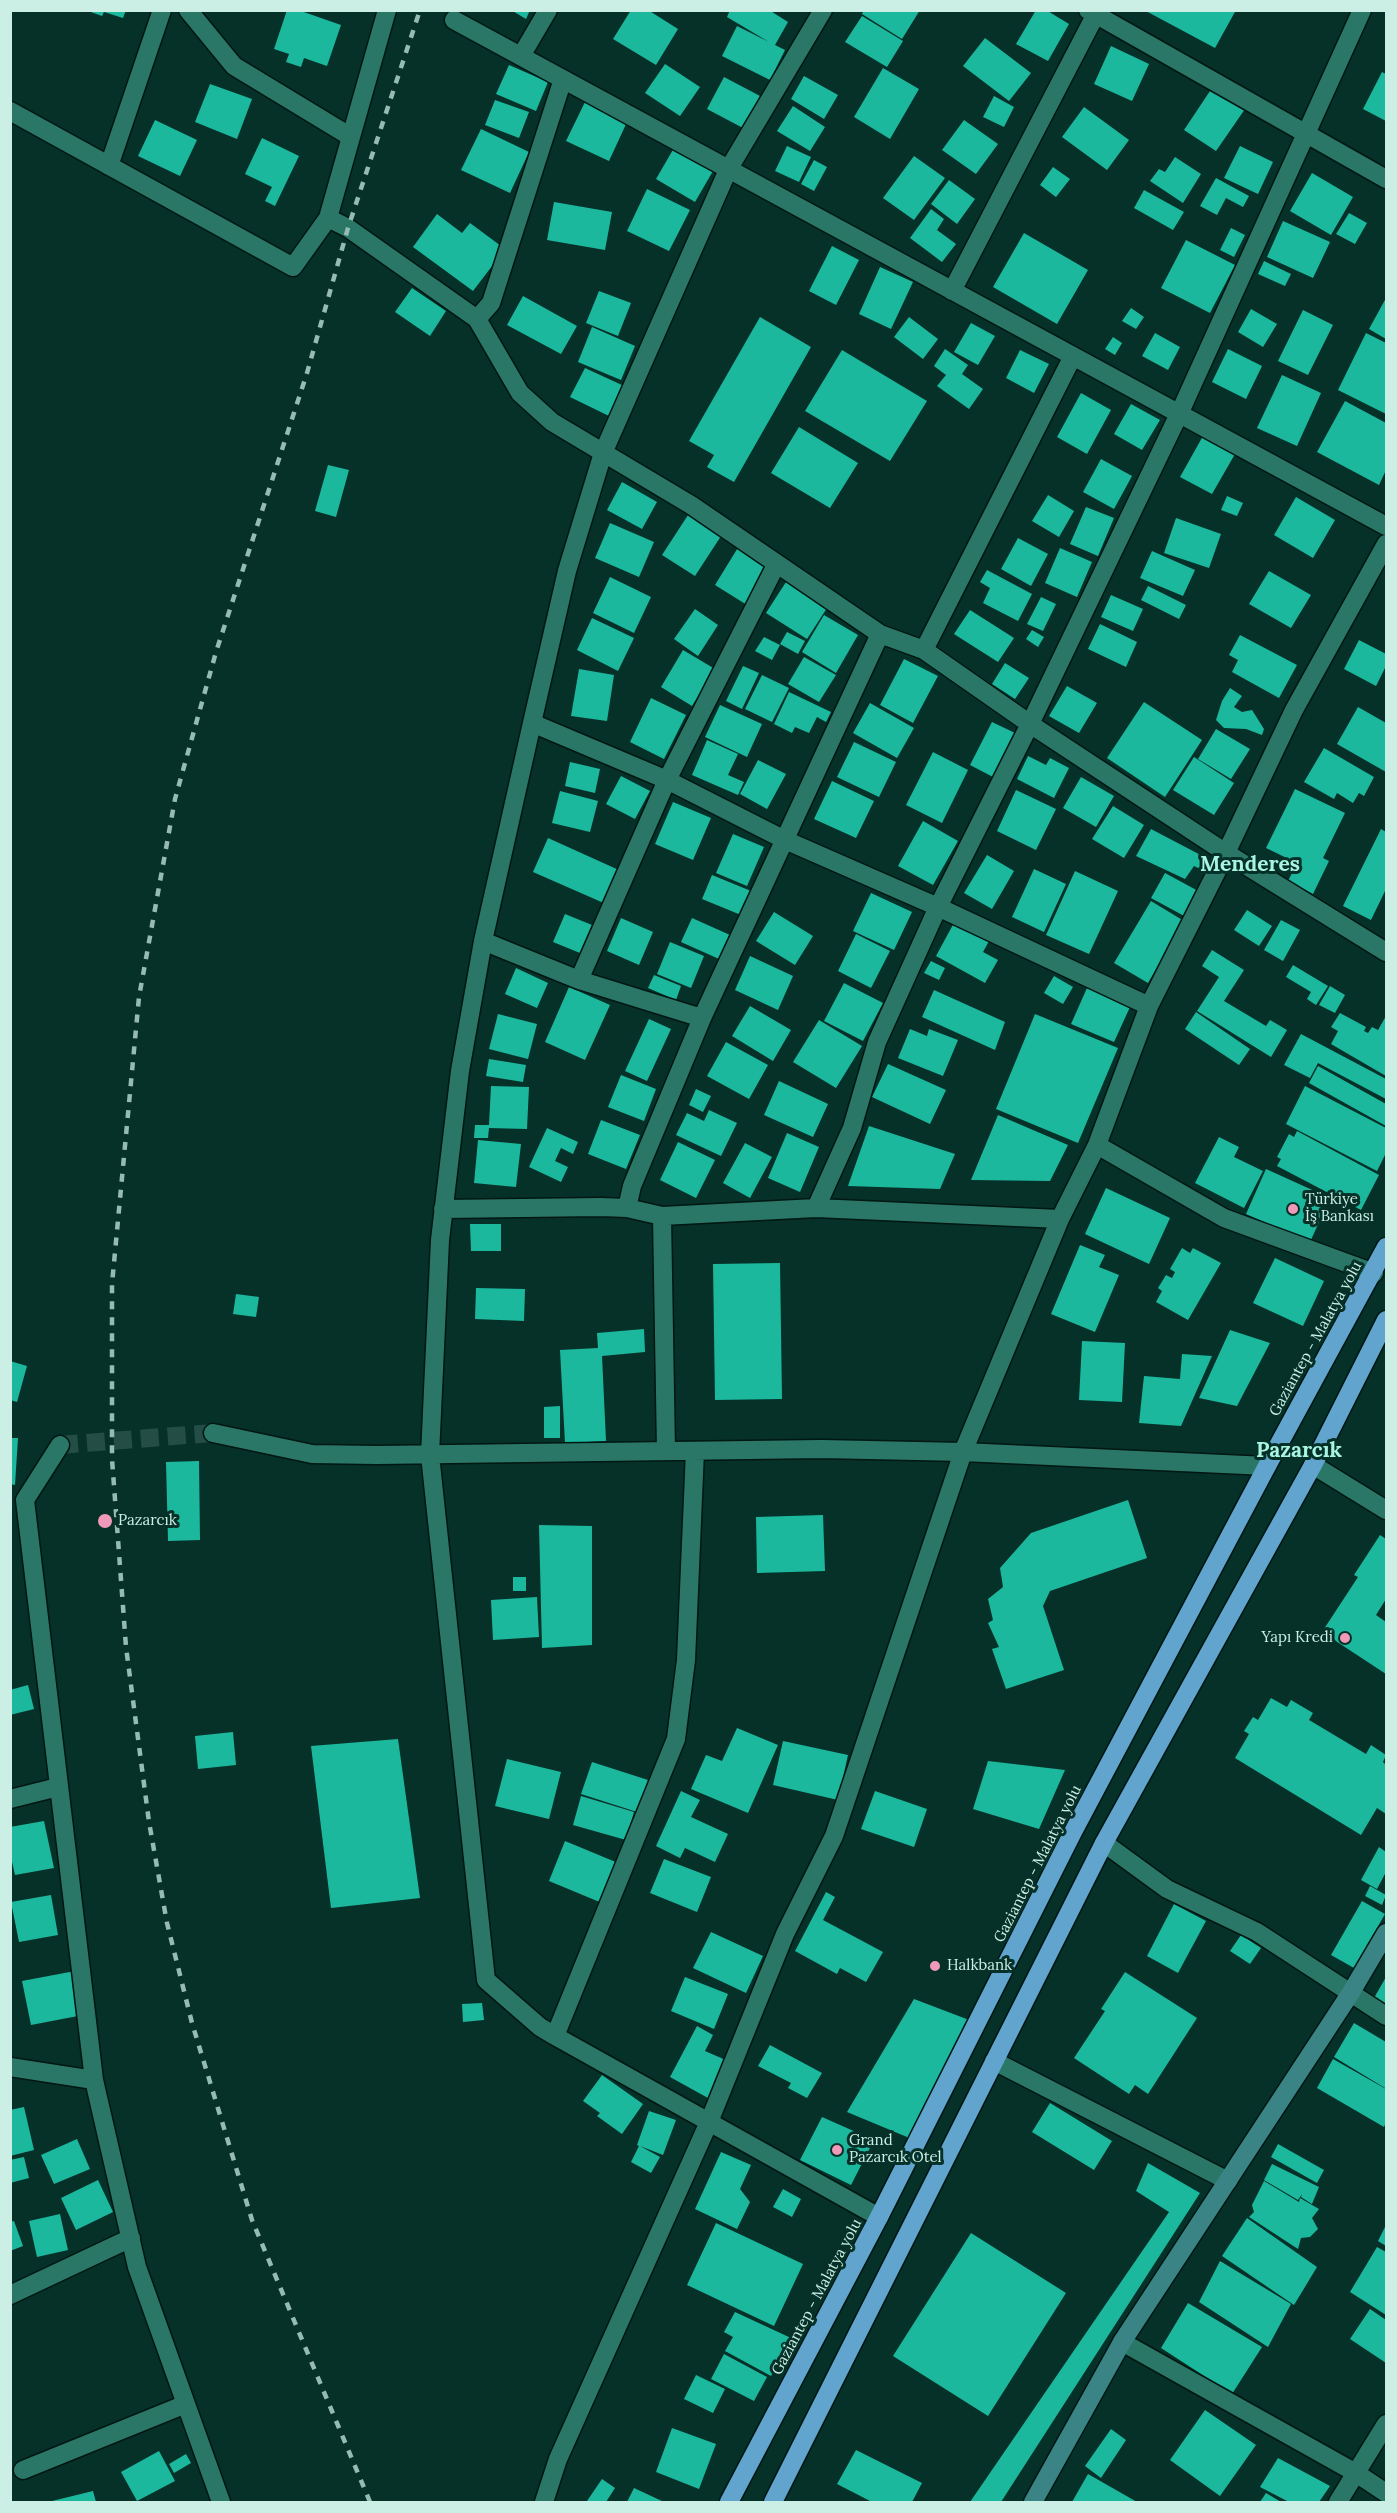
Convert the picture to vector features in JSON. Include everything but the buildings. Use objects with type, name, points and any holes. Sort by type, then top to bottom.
[{"type":"highway","name":"Gaziantep - Malatya yolu","points":[[729,2502],[879,2217],[1079,1821],[1267,1466],[1374,1273],[1386,1246]]},
{"type":"highway","points":[[773,2502],[1104,1843],[1313,1465],[1386,1320]]},
{"type":"street","points":[[110,166],[162,10]]},
{"type":"street","points":[[188,10],[234,66],[351,137]]},
{"type":"street","points":[[10,111],[293,267],[328,218],[387,10]]},
{"type":"street","points":[[521,56],[548,10]]},
{"type":"street","points":[[823,10],[728,170],[603,453],[567,571],[483,941],[460,1071],[443,1209],[430,1455],[486,1980],[540,2027],[879,2217]]},
{"type":"street","points":[[816,1208],[852,1128],[877,1042],[938,906],[1180,412],[1362,10]]},
{"type":"street","points":[[952,291],[1094,12],[1386,179]]},
{"type":"street","points":[[454,20],[952,291],[1180,412],[1386,526]]},
{"type":"street","points":[[477,319],[491,303],[563,79]]},
{"type":"street","points":[[328,218],[348,228],[477,319],[520,393],[552,422],[691,505],[880,634],[924,650],[1029,724],[1226,853],[1386,952]]},
{"type":"street","points":[[924,650],[1073,356]]},
{"type":"street","points":[[544,2502],[558,2459],[709,2122],[785,1934],[834,1836],[963,1452],[1060,1219],[1096,1145],[1149,1006],[1226,853],[1294,710],[1386,544]]},
{"type":"street","points":[[579,980],[667,780],[776,565]]},
{"type":"street","points":[[627,1208],[632,1186],[702,1018],[880,634]]},
{"type":"street","points":[[532,723],[667,780],[785,840],[938,906],[1149,1006]]},
{"type":"street","points":[[483,941],[579,980],[702,1018]]},
{"type":"street","points":[[1096,1145],[1224,1218],[1374,1273]]},
{"type":"street","points":[[443,1209],[627,1208],[662,1216],[816,1208],[1060,1219]]},
{"type":"street","points":[[662,1216],[666,1451]]},
{"type":"street","points":[[213,1433],[312,1454],[430,1455],[822,1449],[963,1452],[1267,1466]]},
{"type":"street","points":[[60,1445],[18,1501],[58,1787],[94,2080],[137,2267],[221,2502]]},
{"type":"street","points":[[555,2036],[676,1739],[686,1660],[695,1451]]},
{"type":"street","points":[[1313,1465],[1386,1510]]},
{"type":"street","points":[[10,1799],[58,1787]]},
{"type":"street","points":[[1104,1843],[1167,1889],[1257,1932],[1386,2016]]},
{"type":"street","points":[[1034,2502],[1122,2342],[1350,1994],[1386,1933]]},
{"type":"street","points":[[994,2061],[1228,2181]]},
{"type":"street","points":[[10,2067],[94,2080]]},
{"type":"street","points":[[10,2295],[131,2238]]},
{"type":"street","points":[[1122,2342],[1356,2473],[1386,2493]]},
{"type":"street","points":[[24,2470],[186,2404]]},
{"type":"street","points":[[1338,2502],[1386,2424]]},
{"type":"tunnel","points":[[60,1445],[213,1433]]},
{"type":"railway","points":[[370,2502],[252,2220],[192,2023],[167,1923],[149,1822],[126,1647],[112,1459],[112,1284],[139,997],[175,799],[216,652],[307,373],[348,228],[420,10]]},
{"type":"place","name":"Türkiye İş Bankası","points":[[1293,1209]]},
{"type":"place","name":"Pazarcık","points":[[105,1521]]},
{"type":"place","name":"Yapı Kredi","points":[[1345,1638]]},
{"type":"place","name":"Halkbank","points":[[935,1966]]},
{"type":"place","name":"Grand Pazarcık Otel","points":[[837,2150]]},
{"type":"district","name":"Menderes","points":[[1250,865]]},
{"type":"district","name":"Pazarcık","points":[[1299,1451]]}]
